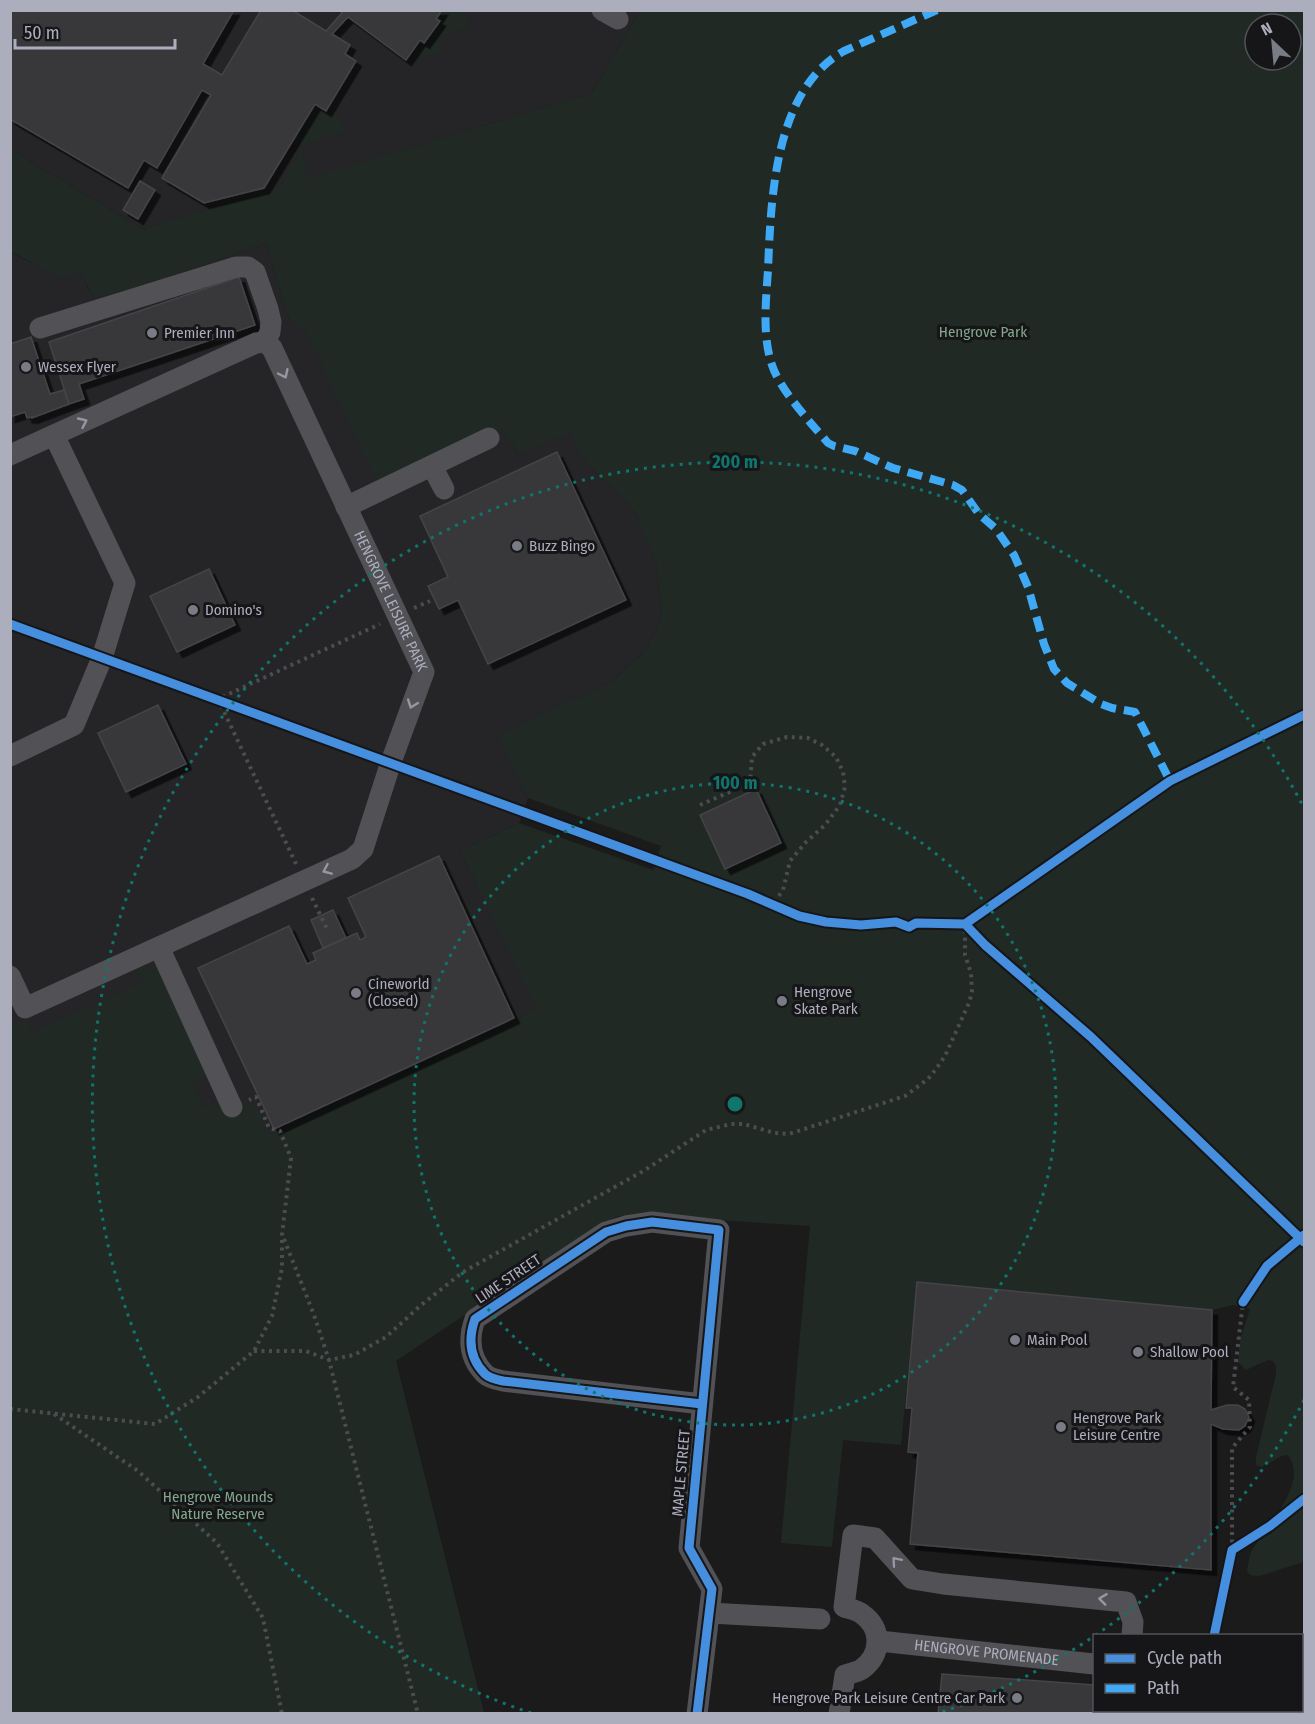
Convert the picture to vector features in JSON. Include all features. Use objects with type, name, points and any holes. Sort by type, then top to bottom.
[{"type":"street","points":[[10,455],[256,343],[265,342],[270,332],[268,309],[255,273],[248,267],[236,267],[39,328]]},
{"type":"street","name":"HENGROVE LEISURE PARK","points":[[10,976],[25,1008],[352,859],[363,849],[391,762],[424,672],[272,348],[265,342]]},
{"type":"street","points":[[10,756],[74,725],[102,658],[125,583],[54,435]]},
{"type":"street","points":[[346,507],[489,438]]},
{"type":"street","points":[[432,466],[444,489]]},
{"type":"street","points":[[159,947],[232,1107]]},
{"type":"street","name":"LIME STREET","points":[[702,1404],[503,1382],[486,1376],[469,1344],[475,1319],[606,1232],[652,1222],[719,1230]]},
{"type":"street","name":"MAPLE STREET","points":[[698,1713],[712,1589],[689,1548],[719,1230]]},
{"type":"street","points":[[840,1713],[845,1675],[861,1670],[873,1658],[879,1641],[876,1630],[869,1620],[860,1612],[844,1607],[853,1535],[875,1538],[912,1579],[1126,1602],[1133,1622],[1132,1634]]},
{"type":"street","points":[[710,1614],[820,1618]]},
{"type":"street","name":"HENGROVE PROMENADE","points":[[879,1641],[1093,1664]]},
{"type":"path","points":[[218,699],[430,601]]},
{"type":"path","points":[[207,696],[228,703]]},
{"type":"path","points":[[218,699],[328,931]]},
{"type":"path","points":[[700,806],[750,783],[752,758],[763,744],[787,737],[808,738],[822,745],[836,757],[843,772],[845,787],[840,805],[825,825],[790,861],[783,890],[769,902],[785,910]]},
{"type":"path","points":[[960,923],[975,917]]},
{"type":"path","points":[[960,923],[978,938]]},
{"type":"path","points":[[254,1351],[298,1350],[329,1360],[354,1355],[386,1337],[463,1272],[645,1170],[706,1130],[731,1124],[744,1124],[774,1133],[789,1134],[892,1101],[915,1089],[932,1074],[945,1056],[969,1003],[972,983],[964,955],[960,923]]},
{"type":"path","points":[[10,1409],[154,1424],[198,1397],[254,1351],[272,1316],[282,1268],[282,1236],[291,1158],[280,1131],[269,1128],[256,1097],[232,1107]]},
{"type":"path","points":[[282,1236],[314,1315],[329,1360],[418,1713]]},
{"type":"path","points":[[1230,1561],[1232,1550],[1232,1448],[1250,1427],[1249,1400],[1233,1387],[1243,1302],[1250,1293]]},
{"type":"path","points":[[53,1414],[138,1471],[217,1543],[263,1618],[282,1713]]},
{"type":"path","points":[[1232,1550],[1242,1544]]},
{"type":"shaded area","points":[[11,11],[640,11],[592,93],[143,229],[11,150]]},
{"type":"shaded area","points":[[266,243],[289,319],[305,330],[504,427],[518,455],[572,431],[586,463],[625,500],[637,516],[646,536],[656,564],[662,612],[655,633],[645,651],[611,682],[499,735],[528,798],[519,823],[460,851],[553,1040],[11,1224],[10,252],[32,263],[81,270],[88,289],[125,293]]},
{"type":"green space","points":[[442,11],[459,11],[467,17],[471,27],[439,37],[443,52],[407,63],[406,60],[420,40],[424,43],[440,22],[436,19]]},
{"type":"green space","name":"Hengrove Park","points":[[640,11],[1304,11],[1304,1562],[1259,1576],[1250,1575],[1247,1571],[1251,1552],[1283,1505],[1293,1479],[1293,1467],[1288,1455],[1281,1456],[1261,1467],[1256,1465],[1276,1366],[1273,1361],[1268,1360],[1246,1370],[1238,1362],[1240,1340],[1250,1309],[1233,1305],[1212,1310],[917,1282],[901,1445],[843,1440],[832,1547],[781,1543],[810,1226],[638,1215],[619,1216],[602,1223],[396,1361],[484,1713],[11,1713],[10,1027],[25,1021],[32,1033],[143,982],[137,969],[148,966],[158,969],[207,1071],[201,1080],[193,1085],[203,1107],[216,1103],[229,1112],[253,1101],[270,1135],[537,1009],[460,851],[519,823],[653,870],[661,846],[528,798],[498,735],[611,682],[645,651],[655,633],[662,612],[656,564],[637,516],[625,500],[586,463],[575,444],[572,432],[518,455],[504,428],[380,486],[305,331],[289,319],[266,243],[125,293],[107,297],[96,296],[92,293],[81,271],[61,277],[11,252],[11,150],[143,229],[280,187],[298,154],[301,153],[309,178],[592,93]]},
{"type":"green space","points":[[315,104],[340,118],[343,132],[295,147],[292,144]]},
{"type":"building","points":[[10,10],[234,10],[203,64],[222,75],[261,10],[292,10],[326,31],[342,13],[339,10],[442,10],[436,19],[440,21],[424,43],[420,40],[406,60],[348,17],[332,34],[350,45],[345,54],[356,61],[326,111],[315,104],[264,188],[204,203],[162,178],[211,95],[202,90],[157,168],[144,160],[128,188],[10,119]]},
{"type":"building","points":[[140,181],[155,190],[138,219],[123,210]]},
{"type":"building","name":"Premier Inn","points":[[239,277],[255,325],[79,384],[84,399],[69,404],[49,342]]},
{"type":"building","name":"Premier Inn","points":[[239,277],[255,325],[79,384],[84,399],[69,404],[49,342]]},
{"type":"building","name":"Wessex Flyer","points":[[31,337],[50,394],[64,390],[69,404],[32,418],[27,418],[25,412],[10,417],[10,344]]},
{"type":"building","name":"Buzz Bingo","points":[[557,452],[626,600],[488,664],[458,600],[439,609],[428,586],[448,577],[420,516]]},
{"type":"building","name":"Domino's","points":[[209,569],[235,625],[177,652],[150,596]]},
{"type":"building","points":[[158,705],[186,764],[126,792],[98,733]]},
{"type":"building","points":[[756,789],[781,843],[725,869],[700,815]]},
{"type":"building","name":"Cineworld (Closed)","points":[[439,856],[514,1018],[274,1129],[198,968],[289,926],[307,964],[316,960],[313,953],[357,933],[360,940],[366,937],[348,898]]},
{"type":"building","points":[[333,910],[346,938],[323,948],[311,920]]},
{"type":"building","name":"Hengrove Park Leisure Centre","points":[[917,1282],[1212,1310],[1211,1410],[1227,1405],[1238,1405],[1245,1409],[1249,1417],[1245,1426],[1239,1430],[1223,1429],[1211,1424],[1211,1570],[910,1544],[918,1453],[908,1452],[912,1408],[906,1408]]},
{"type":"building","name":"Hengrove Park Leisure Centre Car Park","points":[[942,1674],[1093,1685],[1093,1712],[1140,1712],[1140,1714],[938,1714]]},
{"type":"marked path","points":[[937,10],[844,51],[821,69],[803,92],[790,119],[781,148],[771,211],[766,318],[767,342],[772,365],[789,395],[828,443],[855,451],[893,468],[953,485],[962,490],[979,514],[996,529],[1014,555],[1028,587],[1044,644],[1054,669],[1067,683],[1101,704],[1135,712],[1170,781]]},
{"type":"cycle path","points":[[10,624],[748,894],[799,916],[826,922],[861,925],[896,922],[909,927],[916,923],[965,924],[985,945],[1091,1037],[1304,1242]]},
{"type":"cycle path","points":[[965,924],[1170,781],[1304,715]]},
{"type":"cycle path","points":[[697,1714],[712,1589],[689,1548],[719,1230],[652,1222],[606,1232],[475,1319],[471,1334],[471,1348],[480,1368],[491,1378],[702,1404]]},
{"type":"cycle path","points":[[1243,1302],[1267,1266],[1304,1235]]},
{"type":"cycle path","points":[[1214,1634],[1232,1550],[1270,1526],[1304,1499]]},
{"type":"place","name":"Premier Inn","points":[[152,333]]},
{"type":"place","name":"Wessex Flyer","points":[[26,367]]},
{"type":"place","name":"Buzz Bingo","points":[[517,546]]},
{"type":"place","name":"Domino's","points":[[193,610]]},
{"type":"place","name":"Cineworld (Closed)","points":[[356,993]]},
{"type":"place","name":"Hengrove Skate Park","points":[[782,1001]]},
{"type":"place","name":"Main Pool","points":[[1015,1340]]},
{"type":"place","name":"Shallow Pool","points":[[1138,1352]]},
{"type":"place","name":"Hengrove Park Leisure Centre","points":[[1061,1427]]},
{"type":"place","name":"Hengrove Park Leisure Centre Car Park","points":[[1017,1698]]},
{"type":"park label","name":"Hengrove Mounds Nature Reserve","points":[[218,1506]]}]
